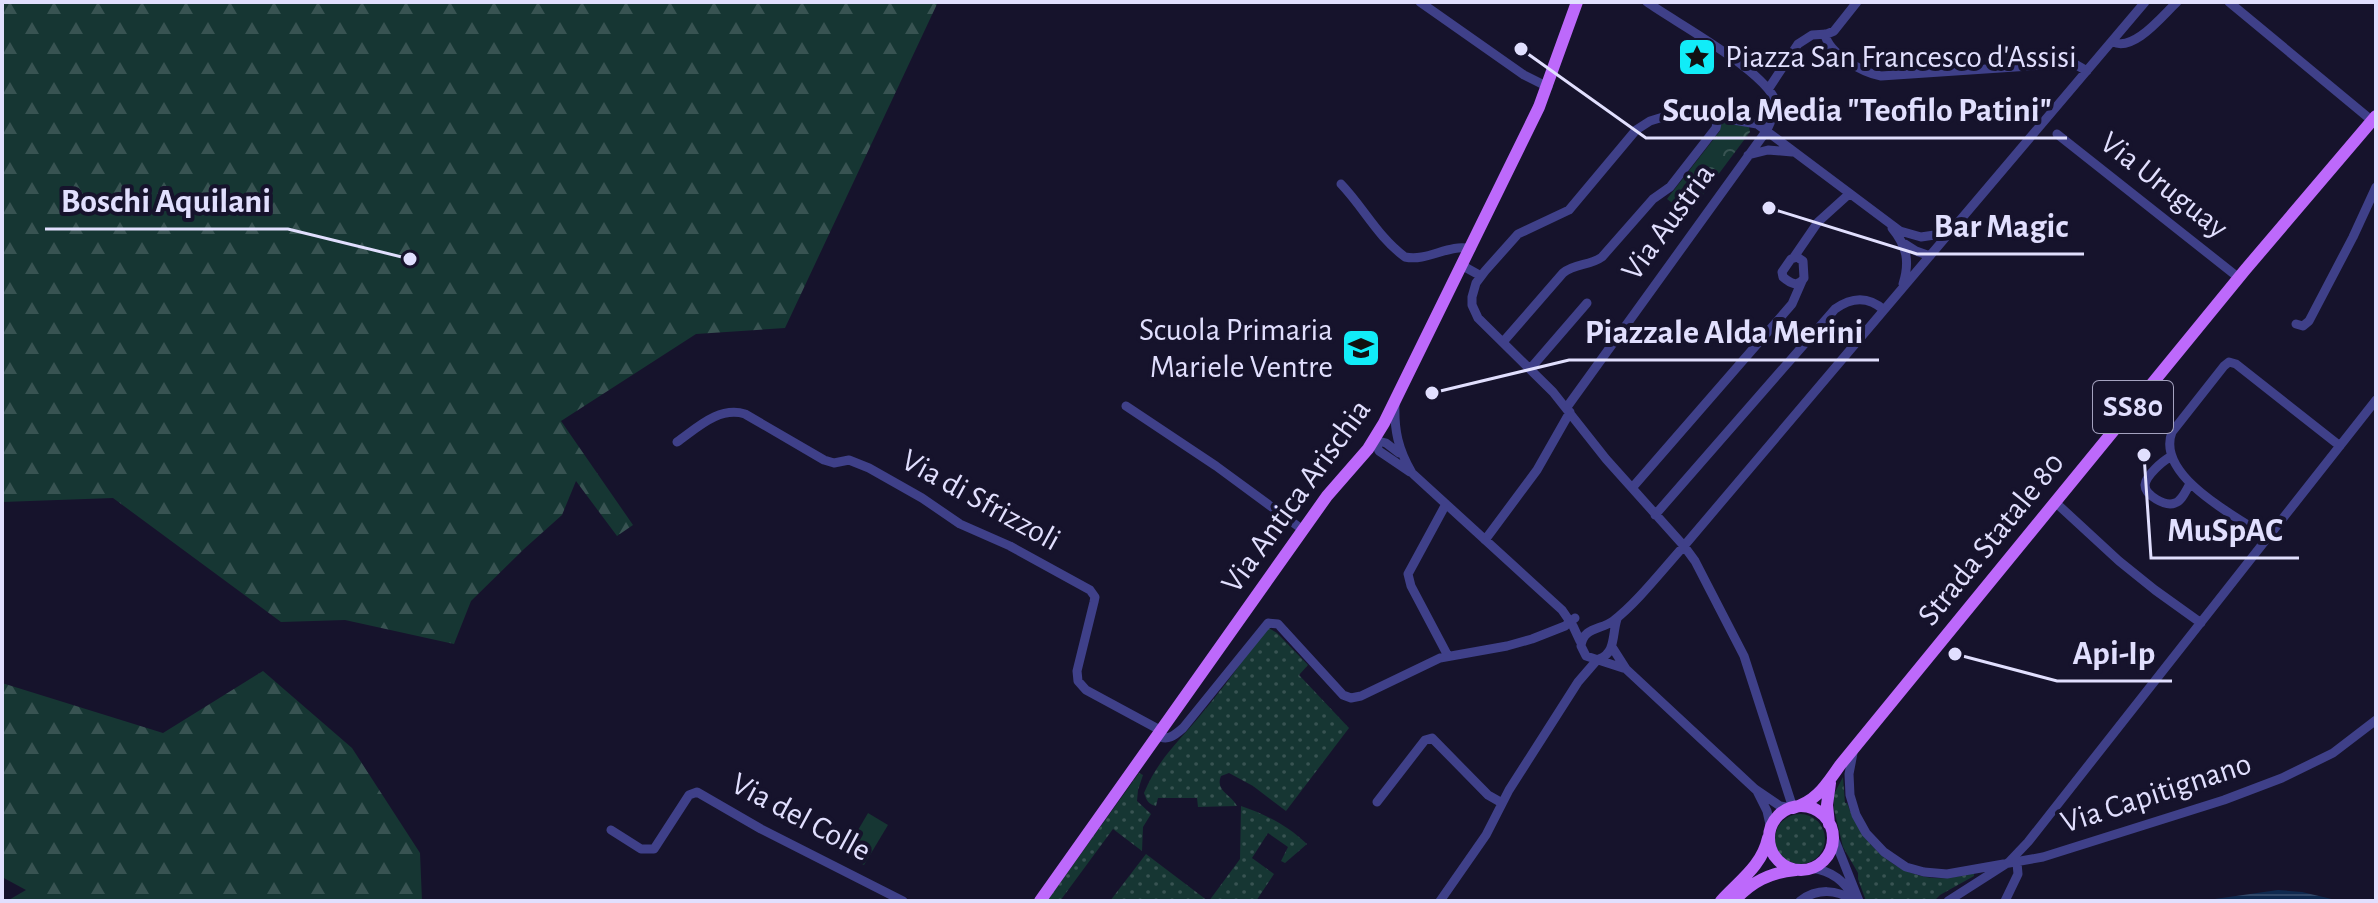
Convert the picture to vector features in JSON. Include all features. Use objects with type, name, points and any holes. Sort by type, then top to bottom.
[{"type":"main road","name":"Via Antica Arischia","points":[[1040,901],[1327,496],[1374,440],[1463,266],[1548,87],[1577,2]]},
{"type":"main road","name":"Strada Statale 80","points":[[1793,808],[1815,797],[1833,776],[2239,278],[2375,120]]},
{"type":"main road","points":[[1734,901],[1761,879],[1822,862],[1829,852],[1827,796],[1833,776]]},
{"type":"main road","points":[[1793,808],[1815,810],[1830,829]]},
{"type":"main road","name":"SS80","points":[[1721,901],[1761,859],[1770,830],[1780,815],[1793,808]]},
{"type":"main road","points":[[1770,830],[1770,843],[1775,856],[1785,866],[1805,869]]},
{"type":"street","points":[[1420,2],[1524,75],[1548,87]]},
{"type":"street","points":[[1647,2],[1708,40],[1769,88],[1798,44],[1812,35],[1825,34],[1840,26],[1857,2]]},
{"type":"street","points":[[1578,682],[1584,635],[1619,616],[1684,546],[2145,2]]},
{"type":"street","points":[[2113,42],[2122,45],[2134,41],[2177,2]]},
{"type":"street","points":[[2229,2],[2375,120]]},
{"type":"street","points":[[1825,34],[1826,42],[1832,49],[1863,72],[1881,76],[2073,63],[2087,71]]},
{"type":"street","name":"Via Austria","points":[[1485,540],[1537,470],[1568,410],[1767,130],[1777,103],[1769,88]]},
{"type":"street","points":[[1374,440],[1392,447],[1398,460],[1573,620],[1607,633],[1626,669],[1755,789],[1782,807],[1793,808],[1744,656],[1695,561],[1594,445],[1568,410],[1487,328],[1471,303],[1474,288],[1518,234],[1569,210],[1643,125],[1663,117],[1718,118],[1753,123],[1767,130],[1906,238],[1920,243],[1930,256]]},
{"type":"street","points":[[1503,342],[1563,273],[1571,267],[1596,262],[1653,199],[1670,187],[1716,128],[1718,118]]},
{"type":"street","name":"Via Uruguay","points":[[2057,134],[2239,278]]},
{"type":"street","points":[[1748,155],[1768,150],[1796,153]]},
{"type":"street","points":[[1341,184],[1360,205],[1378,233],[1405,257],[1424,257],[1459,247],[1471,249]]},
{"type":"street","points":[[2296,324],[2306,325],[2309,321],[2376,187]]},
{"type":"street","points":[[1632,488],[1792,304],[1804,274],[1799,259],[1803,246],[1818,222],[1849,194]]},
{"type":"street","points":[[1906,238],[1948,233]]},
{"type":"street","points":[[1900,291],[1907,261],[1906,238]]},
{"type":"street","points":[[1799,259],[1783,270],[1782,275],[1791,284],[1802,281]]},
{"type":"street","points":[[1463,266],[1481,276]]},
{"type":"street","points":[[1456,279],[1474,288]]},
{"type":"street","points":[[1655,515],[1835,309],[1863,299],[1884,310]]},
{"type":"street","points":[[1530,369],[1587,303]]},
{"type":"street","points":[[2269,538],[2190,484],[2170,457],[2172,432],[2229,362],[2236,364],[2340,446]]},
{"type":"street","points":[[1395,400],[1398,460]]},
{"type":"street","points":[[1855,747],[1850,770],[1851,802],[1859,821],[1876,845],[1899,863],[1924,872],[1947,874],[2013,862],[2376,400]]},
{"type":"street","points":[[1126,406],[1216,466],[1303,530]]},
{"type":"street","name":"Via di Sfrizzoli","points":[[677,442],[719,414],[735,411],[745,414],[829,462],[849,460],[869,468],[960,524],[1010,546],[1090,590],[1095,597],[1078,666],[1078,681],[1086,690],[1158,733]]},
{"type":"street","points":[[2170,457],[2147,479],[2147,491],[2162,502],[2174,504],[2190,484]]},
{"type":"street","points":[[1355,464],[1371,458],[1398,460]]},
{"type":"street","points":[[2055,502],[2119,561],[2201,623]]},
{"type":"street","points":[[1446,504],[1408,574],[1411,586],[1448,656]]},
{"type":"street","points":[[1440,901],[1486,835],[1502,803],[1578,682],[1598,660],[1606,656],[1619,616]]},
{"type":"street","points":[[1158,733],[1163,739],[1169,738],[1183,728],[1268,623],[1278,624],[1343,695],[1351,698],[1448,656],[1532,639],[1573,620]]},
{"type":"street","points":[[1573,620],[1588,657],[1626,669]]},
{"type":"street","name":"Via Capitignano","points":[[1948,901],[2013,862],[2058,853],[2224,800],[2282,778],[2333,753],[2376,720]]},
{"type":"street","points":[[1377,802],[1423,743],[1432,738],[1488,795],[1502,803]]},
{"type":"street","points":[[1765,796],[1777,795],[1785,780]]},
{"type":"street","points":[[1755,789],[1765,806],[1770,830]]},
{"type":"street","name":"Via del Colle","points":[[611,830],[641,849],[654,849],[689,795],[697,792],[752,824],[903,901]]},
{"type":"street","points":[[1830,829],[1856,901]]},
{"type":"street","points":[[2005,901],[2018,874],[2013,862]]},
{"type":"street","points":[[1805,869],[1833,874],[1845,884],[1856,901]]},
{"type":"street","points":[[1973,870],[1982,873],[1980,880]]},
{"type":"street","points":[[1800,901],[1816,892],[1830,891],[1856,901]]},
{"type":"green space","points":[[2,2],[938,2],[785,328],[696,334],[561,421],[633,525],[617,536],[576,481],[562,515],[471,601],[454,644],[345,620],[281,622],[113,498],[2,502]]},
{"type":"green space","points":[[1724,121],[1748,122],[1750,132],[1688,215],[1667,199],[1720,131],[1718,129]]},
{"type":"green space","points":[[1269,628],[1308,665],[1299,675],[1349,728],[1286,811],[1253,786],[1229,773],[1221,776],[1220,785],[1237,806],[1198,807],[1197,798],[1158,798],[1156,806],[1149,803],[1144,793],[1156,769]]},
{"type":"green space","points":[[263,671],[352,748],[420,853],[422,901],[7,901],[26,890],[2,877],[2,683],[163,733]]},
{"type":"green space","points":[[1139,773],[1143,775],[1137,801],[1151,814],[1143,827],[1142,851],[1113,829],[1060,901],[1047,901]]},
{"type":"green space","points":[[1843,777],[1845,803],[1862,833],[1885,858],[1914,874],[1930,878],[1974,873],[1974,876],[1934,901],[1866,901],[1858,873],[1843,847],[1834,809],[1834,794]]},
{"type":"green space","points":[[1241,806],[1276,821],[1307,844],[1285,863],[1281,861],[1288,847],[1268,833],[1252,858],[1274,874],[1256,901],[1209,901],[1240,859]]},
{"type":"green space","points":[[868,813],[888,825],[864,865],[844,854]]},
{"type":"green space","points":[[1800,814],[1818,821],[1825,839],[1818,857],[1800,864],[1782,857],[1775,839],[1782,821]]},
{"type":"green space","points":[[1146,854],[1208,901],[1110,901]]},
{"type":"water","points":[[2278,890],[2340,901],[2201,901]]},
{"type":"place","name":"Scuola Media \"Teofilo Patini\"","points":[[1521,49]]},
{"type":"place","name":"Piazza San Francesco d'Assisi","points":[[1697,57]]},
{"type":"place","name":"Bar Magic","points":[[1769,208]]},
{"type":"place","name":"Boschi Aquilani","points":[[410,259]]},
{"type":"place","name":"Scuola Primaria Mariele Ventre","points":[[1361,348]]},
{"type":"place","name":"Piazzale Alda Merini","points":[[1432,393]]},
{"type":"place","name":"MuSpAC","points":[[2144,455]]},
{"type":"place","name":"Api-Ip","points":[[1955,654]]}]
